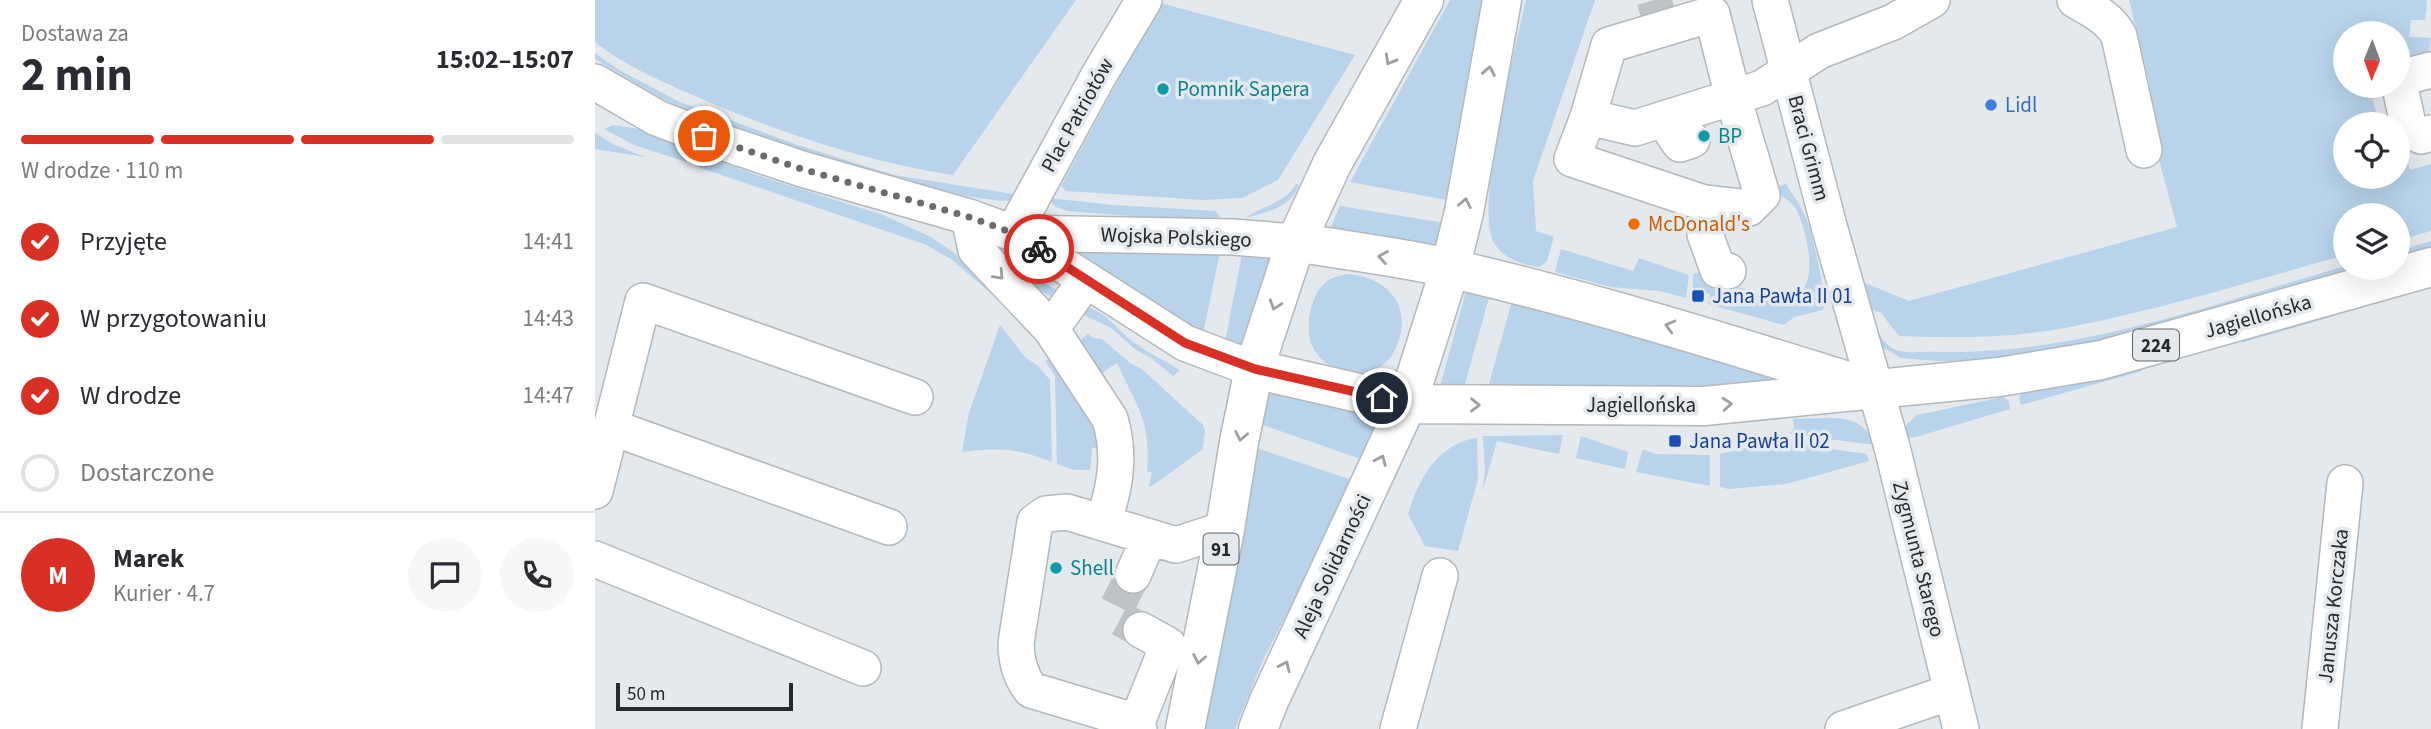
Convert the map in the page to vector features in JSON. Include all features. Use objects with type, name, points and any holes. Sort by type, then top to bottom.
[{"type":"main road","name":"91","points":[[1185,729],[1255,369],[1296,242],[1332,164],[1424,0]]},
{"type":"main road","points":[[1450,268],[1467,196],[1502,0]]},
{"type":"main road","name":"Jagiellońska","points":[[1296,242],[1450,268],[1687,331],[1875,390]]},
{"type":"main road","name":"Jagiellońska","points":[[1255,369],[1407,404],[1704,406],[2000,377],[2101,360],[2431,267]]},
{"type":"main road","name":"Aleja Solidarności","points":[[1258,729],[1407,404],[1450,268]]},
{"type":"street","name":"Plac Patriotów","points":[[1013,233],[1099,75],[1144,0]]},
{"type":"street","name":"Braci Grimm","points":[[1770,0],[1875,390]]},
{"type":"street","name":"Braci Grimm","points":[[1789,71],[1819,51],[1893,22],[1932,0]]},
{"type":"street","points":[[2075,0],[2107,20],[2119,36],[2144,150]]},
{"type":"street","points":[[1710,7],[1720,124],[1762,195],[1749,208],[1704,203],[1572,159],[1588,117],[1609,45],[1661,23],[1710,7]]},
{"type":"street","points":[[2431,70],[2408,76],[2400,87],[2409,129],[2421,136],[2431,133]]},
{"type":"street","points":[[1663,119],[1680,144],[1720,124],[1762,88],[1789,71]]},
{"type":"street","name":"Wojska Polskiego","points":[[595,82],[657,118],[704,136],[802,169],[969,217],[1013,233],[1185,343],[1255,369]]},
{"type":"street","points":[[1588,117],[1635,128],[1663,119],[1720,124]]},
{"type":"street","points":[[969,217],[976,250],[1051,329],[1105,409],[1115,434],[1117,459],[1115,485],[1103,523]]},
{"type":"street","points":[[1711,222],[1705,234],[1709,246],[1718,270],[1728,271]]},
{"type":"street","name":"Wojska Polskiego","points":[[1013,233],[1233,237],[1296,242]]},
{"type":"street","points":[[1051,329],[1086,280]]},
{"type":"street","points":[[595,491],[643,301],[915,397]]},
{"type":"street","name":"Zygmunta Starego","points":[[1875,390],[1892,447],[1961,729]]},
{"type":"street","points":[[611,428],[889,527]]},
{"type":"street","name":"Janusza Korczaka","points":[[2321,729],[2345,483]]},
{"type":"street","points":[[1141,630],[1168,645],[1138,725],[1031,690],[1016,654],[1035,522],[1046,514],[1061,511],[1162,542],[1225,529]]},
{"type":"street","points":[[1133,575],[1162,542]]},
{"type":"street","points":[[595,559],[863,668]]},
{"type":"street","points":[[1398,729],[1440,576]]},
{"type":"street","points":[[1843,729],[1951,692]]},
{"type":"shaded area","points":[[595,0],[1076,0],[953,175],[851,153],[818,143],[652,77],[595,42]]},
{"type":"shaded area","points":[[1450,0],[1482,0],[1447,200],[1350,182]]},
{"type":"shaded area","points":[[1526,0],[1595,0],[1533,181],[1536,231],[1554,237],[1547,261],[1540,267],[1520,263],[1498,249],[1489,224],[1489,196],[1499,125]]},
{"type":"shaded area","points":[[2129,0],[2427,0],[2425,20],[2411,20],[2410,28],[2410,21],[2333,21],[2333,98],[2372,98],[2376,112],[2333,112],[2333,189],[2410,189],[2410,170],[2431,164],[2431,231],[2410,237],[2410,203],[2333,203],[2333,258],[2143,311],[2032,333],[1899,336],[1881,313],[1871,309],[1863,282],[1909,301],[2177,227],[2153,137],[2150,86]]},
{"type":"shaded area","points":[[1160,3],[1355,55],[1278,180],[1242,198],[1203,200],[1066,191],[1061,186]]},
{"type":"shaded area","points":[[2410,37],[2431,38],[2431,53],[2410,63]]},
{"type":"shaded area","points":[[595,53],[619,70],[680,102],[798,145],[894,175],[1020,195],[1001,201],[965,196],[893,178],[732,128],[662,99],[595,59]]},
{"type":"shaded area","points":[[613,125],[640,129],[688,150],[686,162],[634,145],[604,129]]},
{"type":"shaded area","points":[[595,133],[615,145],[645,157],[595,149]]},
{"type":"shaded area","points":[[702,155],[883,215],[931,237],[969,263],[1005,302],[1001,302],[951,259],[924,244],[698,167]]},
{"type":"shaded area","points":[[1296,184],[1299,185],[1295,193],[1284,204],[1245,218],[1279,201]]},
{"type":"shaded area","points":[[1786,184],[1809,225],[1821,280],[1823,310],[1794,317],[1784,325],[1708,304],[1710,294],[1693,290],[1693,274],[1709,270],[1740,288],[1767,296],[1791,296],[1806,285],[1809,263],[1802,224],[1794,206],[1772,189]]},
{"type":"shaded area","points":[[1048,198],[1216,211],[1221,219],[1156,218],[1067,211],[1056,207]]},
{"type":"shaded area","points":[[1340,206],[1445,223],[1440,250],[1330,229]]},
{"type":"shaded area","points":[[2431,241],[2431,252],[2410,258],[2410,247]]},
{"type":"shaded area","points":[[1046,244],[1220,252],[1203,333],[1131,295]]},
{"type":"shaded area","points":[[1561,249],[1633,271],[1639,258],[1689,275],[1686,298],[1659,291],[1611,287],[1555,272]]},
{"type":"shaded area","points":[[1242,254],[1272,256],[1244,349],[1225,342]]},
{"type":"shaded area","points":[[1004,261],[1064,294],[1058,300],[1029,285]]},
{"type":"shaded area","points":[[2333,270],[2333,280],[2077,349],[1976,361],[1901,358],[1876,340],[1875,326],[1889,346],[1905,352],[1990,351],[2093,336],[2195,311]]},
{"type":"shaded area","points":[[1346,274],[1362,276],[1387,289],[1401,311],[1399,340],[1392,355],[1384,364],[1364,372],[1342,371],[1322,360],[1309,335],[1315,296],[1326,282]]},
{"type":"shaded area","points":[[1467,288],[1490,294],[1463,391],[1439,390]]},
{"type":"shaded area","points":[[1512,301],[1769,367],[1767,391],[1487,391]]},
{"type":"shaded area","points":[[1087,307],[1107,318],[1141,348],[1180,370],[1173,376],[1111,328],[1077,312]]},
{"type":"shaded area","points":[[2333,310],[2337,315],[2241,343],[2244,337]]},
{"type":"shaded area","points":[[1000,325],[1025,357],[1038,366],[1050,380],[1052,462],[1008,450],[962,452],[969,413]]},
{"type":"shaded area","points":[[1088,334],[1102,339],[1130,363],[1143,370],[1202,424],[1205,430],[1203,449],[1152,486],[1149,486],[1152,473],[1147,471],[1147,439],[1141,414],[1117,363],[1099,375],[1076,344]]},
{"type":"shaded area","points":[[1053,357],[1094,422],[1099,448],[1092,448],[1090,470],[1074,470],[1057,464],[1055,376],[1045,361]]},
{"type":"shaded area","points":[[2137,367],[2142,371],[2021,405],[2019,399],[2021,394]]},
{"type":"shaded area","points":[[1269,391],[1378,417],[1361,459],[1260,424]]},
{"type":"shaded area","points":[[2003,397],[2009,401],[2010,409],[1916,437],[1903,438],[1907,424],[1917,415]]},
{"type":"shaded area","points":[[1841,418],[1852,421],[1869,434],[1875,445],[1790,434],[1794,427],[1793,419]]},
{"type":"shaded area","points":[[1563,435],[1559,454],[1497,441],[1482,493],[1485,471],[1483,436]]},
{"type":"shaded area","points":[[1581,436],[1628,452],[1625,469],[1576,458]]},
{"type":"shaded area","points":[[1477,438],[1478,479],[1458,551],[1425,546],[1408,514],[1418,488],[1441,455],[1463,441]]},
{"type":"shaded area","points":[[1774,441],[1867,454],[1869,461],[1786,484],[1729,489],[1720,487],[1720,454]]},
{"type":"shaded area","points":[[1257,448],[1352,480],[1263,660],[1235,729],[1205,729]]},
{"type":"shaded area","points":[[1643,449],[1655,454],[1710,455],[1710,486],[1636,472]]},
{"type":"tunnel","points":[[1654,0],[1659,17]]},
{"type":"tunnel","points":[[1133,575],[1113,615],[1141,630]]},
{"type":"way so far","points":[[704,136],[802,169],[969,217],[1013,233],[1039,249]]},
{"type":"place","name":"Pomnik Sapera","points":[[1163,89]]},
{"type":"place","name":"Lidl","points":[[1991,105]]},
{"type":"place","name":"BP","points":[[1704,136]]},
{"type":"place","name":"McDonald's","points":[[1634,224]]},
{"type":"place","name":"Jana Pawła II 01","points":[[1698,296]]},
{"type":"place","name":"Jana Pawła II 02","points":[[1675,441]]},
{"type":"place","name":"Shell","points":[[1056,568]]},
{"type":"route","points":[[1039,249],[1185,343],[1255,369],[1382,398]]}]
